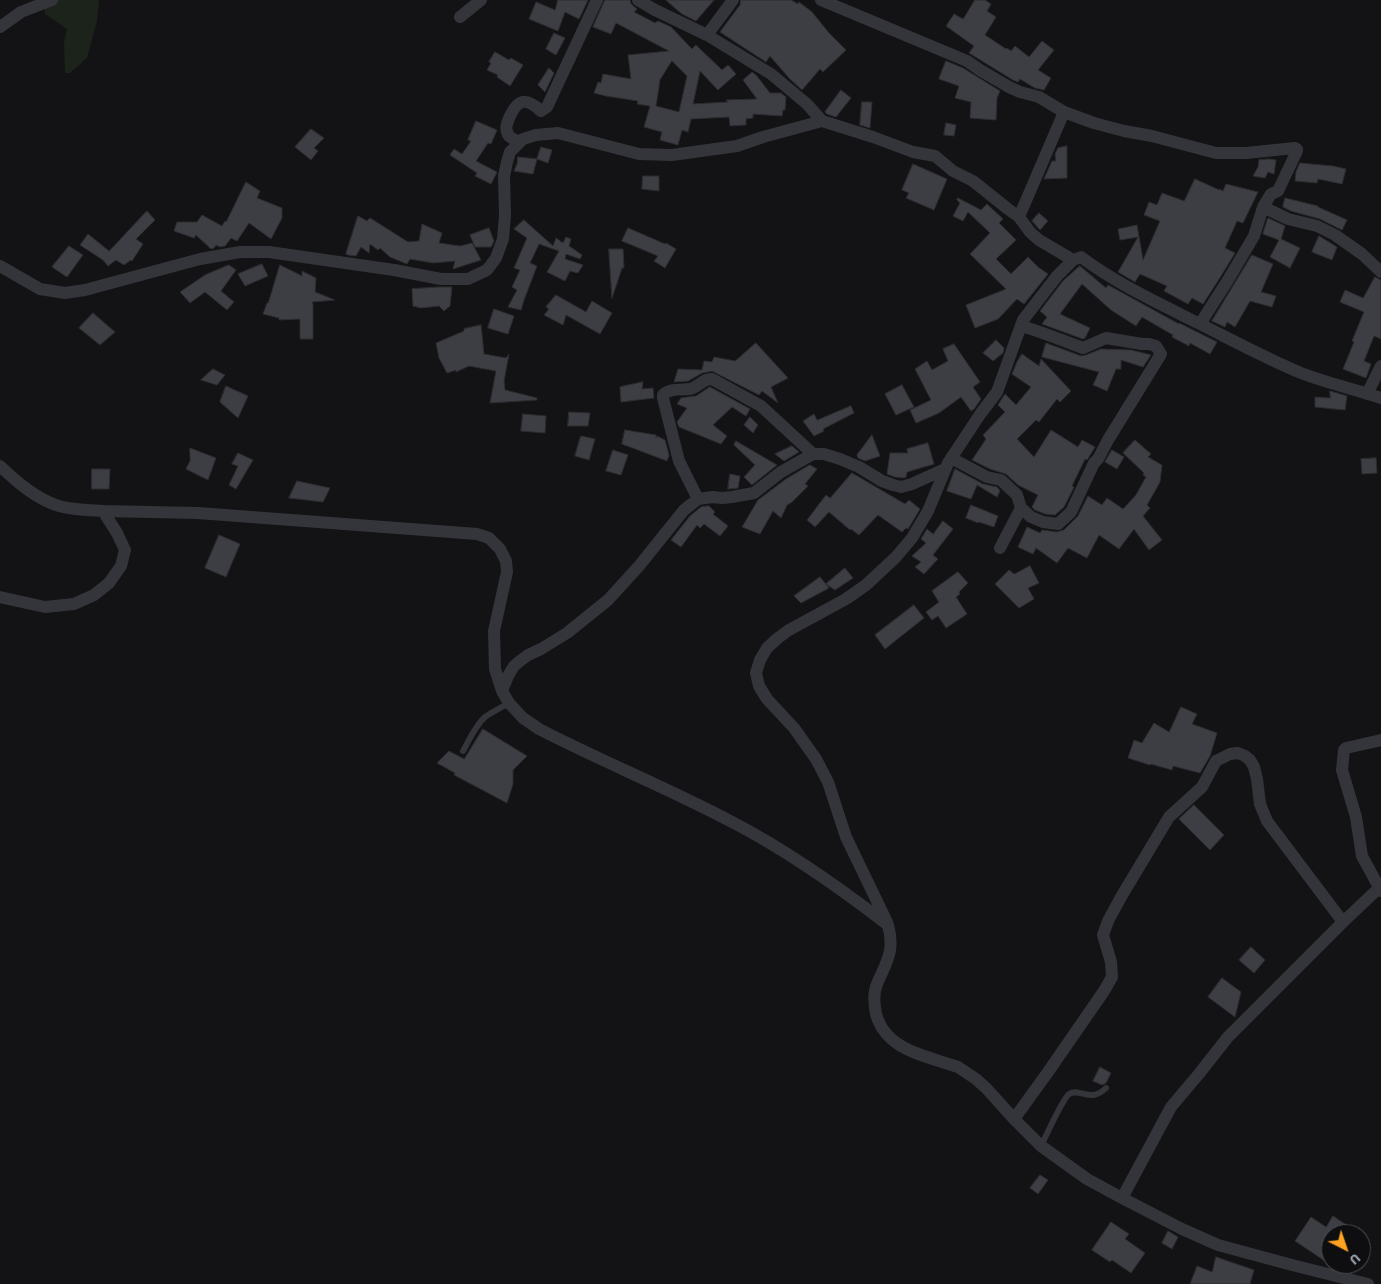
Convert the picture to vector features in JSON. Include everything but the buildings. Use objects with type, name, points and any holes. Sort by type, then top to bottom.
[{"type":"street","points":[[0,27],[21,12],[52,0]]},
{"type":"street","points":[[460,17],[481,0]]},
{"type":"street","points":[[520,142],[510,137],[506,129],[506,124],[513,109],[520,102],[535,105],[541,110],[547,107],[597,0]]},
{"type":"street","points":[[638,0],[707,35],[771,74],[807,104],[822,120],[913,152],[935,156],[953,171],[973,181],[1019,217],[1030,232],[1039,240],[1073,260]]},
{"type":"street","points":[[707,35],[733,0]]},
{"type":"street","points":[[821,0],[967,61],[1009,87],[1039,97],[1064,112],[1094,122],[1216,153],[1246,153],[1295,148],[1298,151],[1278,191],[1271,194],[1263,207],[1254,236],[1200,324]]},
{"type":"street","points":[[1019,217],[1064,112]]},
{"type":"street","points":[[0,266],[40,289],[65,293],[85,290],[200,260],[240,252],[269,252],[375,267],[441,279],[468,279],[487,270],[496,258],[503,239],[505,215],[504,176],[510,152],[523,139],[536,135],[558,133],[639,154],[672,155],[737,146],[822,120]]},
{"type":"street","points":[[1263,207],[1288,219],[1317,226],[1335,235],[1362,254],[1381,272]]},
{"type":"street","points":[[1368,1284],[1218,1245],[1182,1230],[1087,1179],[1041,1146],[987,1089],[966,1071],[910,1052],[886,1034],[878,1021],[874,1005],[876,986],[892,946],[888,926],[846,837],[828,782],[816,759],[794,728],[767,699],[759,686],[756,673],[760,660],[767,648],[778,638],[866,585],[896,557],[912,538],[928,511],[948,463],[980,413],[997,392],[1023,320],[1057,276],[1073,260],[1082,257],[1096,268],[1153,300],[1266,358],[1302,373],[1381,398]]},
{"type":"street","points":[[948,463],[1001,480],[1017,495],[1021,508],[1031,517],[1043,522],[1058,524],[1072,512],[1094,463],[1161,354],[1156,346],[1106,338],[1083,348],[1040,331],[1021,326]]},
{"type":"street","points":[[1367,394],[1381,366]]},
{"type":"street","points":[[698,499],[679,461],[663,398],[667,391],[692,389],[707,379],[712,379],[762,406],[813,454]]},
{"type":"street","points":[[502,690],[514,666],[528,655],[567,633],[608,600],[639,566],[684,510],[698,499],[713,496],[732,497],[754,493],[781,472],[813,454],[824,454],[840,459],[859,467],[882,481],[901,487],[912,484],[948,463]]},
{"type":"street","points":[[0,466],[43,499],[59,506],[83,510],[198,513],[477,534],[489,538],[500,549],[506,561],[507,572],[494,630],[495,669],[502,690],[509,703],[524,718],[539,728],[734,823],[782,851],[867,909],[888,926]]},
{"type":"street","points":[[1000,548],[1021,508]]},
{"type":"street","points":[[0,597],[45,607],[74,604],[94,594],[109,583],[121,566],[124,550],[103,511]]},
{"type":"street","points":[[1122,1198],[1171,1107],[1228,1037],[1343,922],[1380,889],[1362,856],[1356,817],[1342,770],[1344,750],[1346,748],[1381,740]]},
{"type":"street","points":[[1014,1119],[1112,977],[1111,962],[1103,936],[1112,913],[1169,816],[1202,787],[1216,762],[1230,754],[1238,753],[1250,760],[1258,779],[1260,804],[1267,821],[1343,922]]},
{"type":"lane","points":[[464,751],[475,729],[486,716],[509,703]]},
{"type":"lane","points":[[1041,1146],[1052,1122],[1069,1094],[1094,1096],[1100,1094],[1106,1088]]},
{"type":"shaded area","points":[[45,0],[99,0],[97,21],[87,58],[70,73],[65,73],[64,42],[67,29],[45,14]]}]
